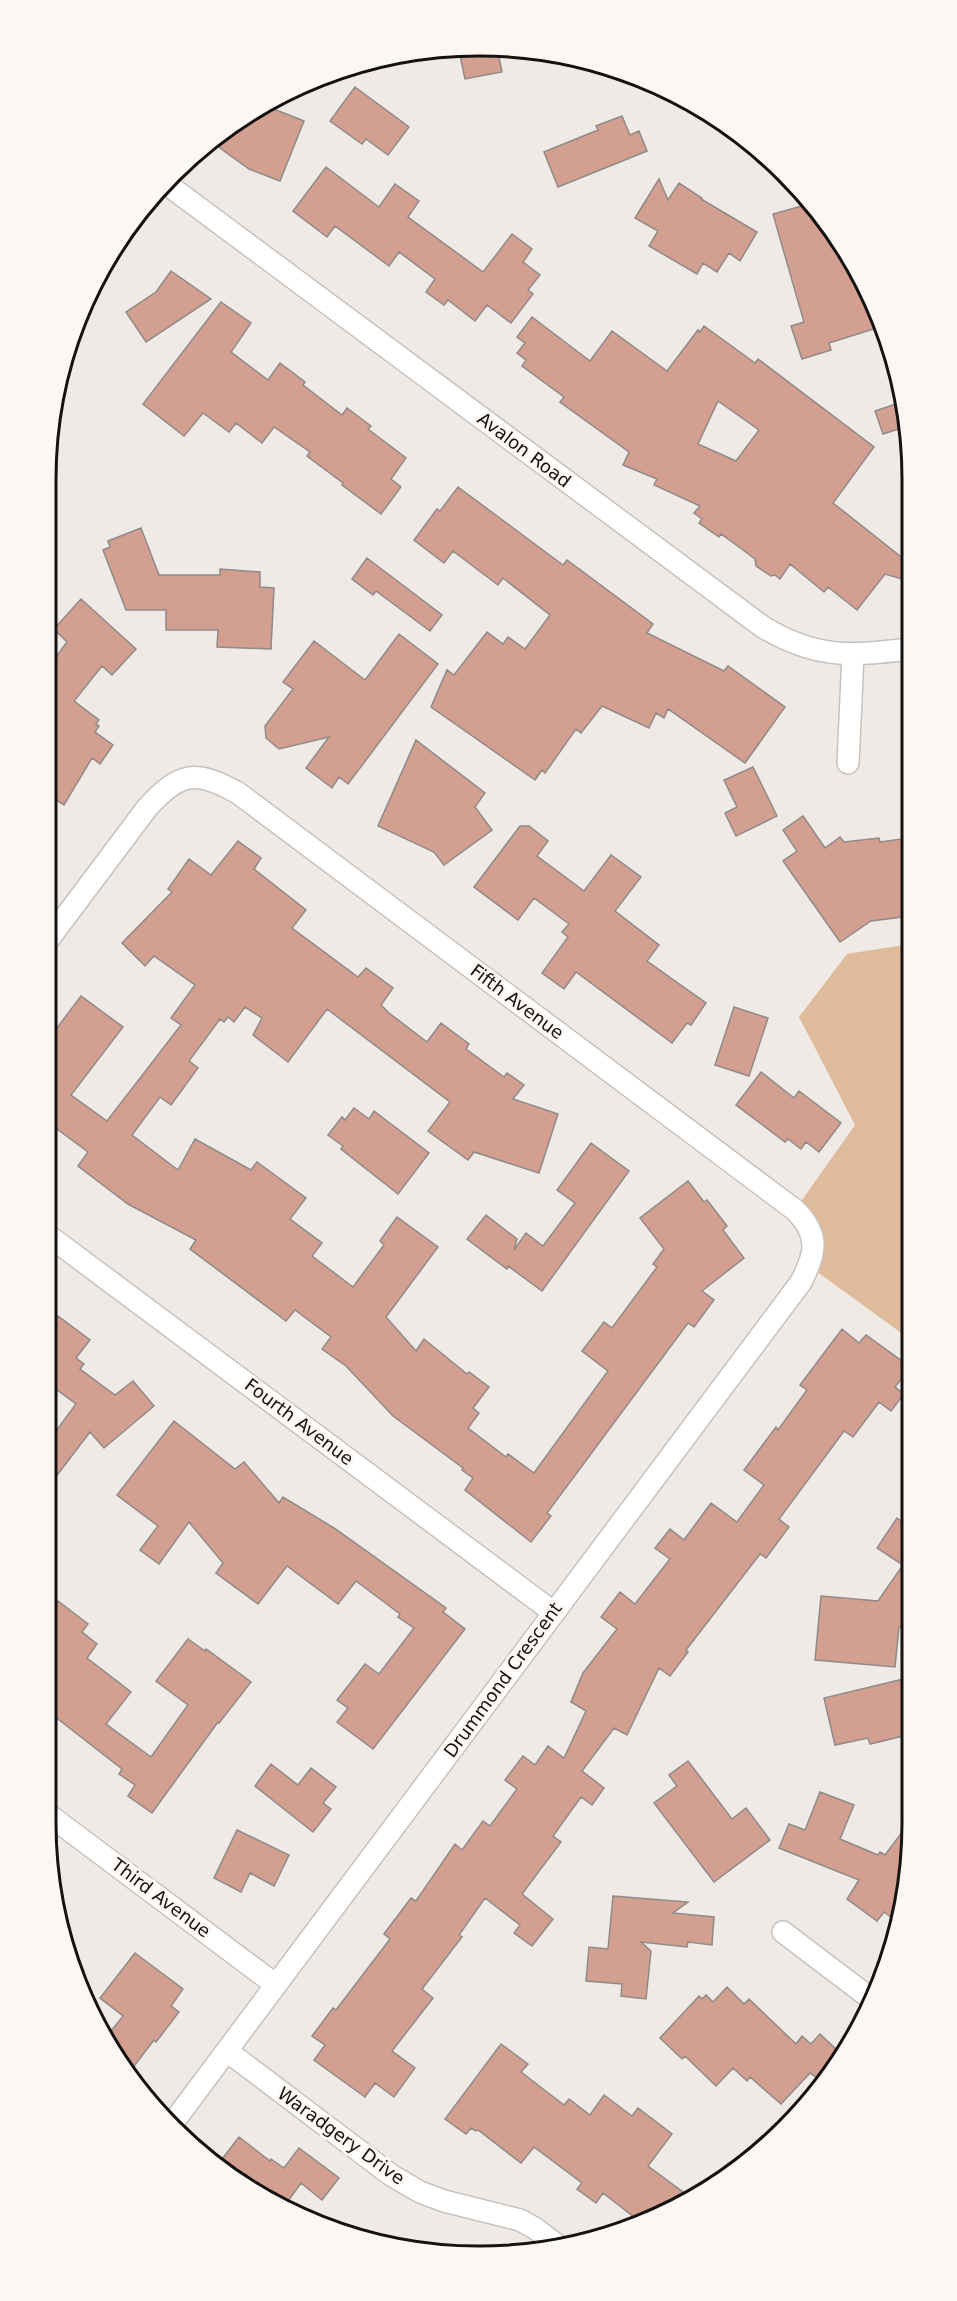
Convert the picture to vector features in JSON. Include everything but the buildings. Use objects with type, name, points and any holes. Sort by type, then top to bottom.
[{"type":"street","name":"Avalon Road","points":[[171,187],[763,627],[779,637],[808,649],[838,654],[853,655],[902,650]]},
{"type":"street","points":[[848,763],[853,655]]},
{"type":"street","name":"Fifth Avenue","points":[[56,929],[147,808],[165,788],[183,780],[196,778],[219,782],[238,793],[795,1210],[810,1228]]},
{"type":"street","name":"Drummond Crescent","points":[[176,2119],[801,1282],[812,1256],[813,1239],[810,1228]]},
{"type":"street","name":"Fourth Avenue","points":[[56,1241],[553,1612]]},
{"type":"street","name":"Third Avenue","points":[[56,1820],[276,1985]]},
{"type":"street","points":[[783,1932],[865,1994]]},
{"type":"street","name":"Waradgery Drive","points":[[227,2051],[391,2175],[420,2192],[444,2201],[520,2220],[548,2239]]},
{"type":"shaded area","points":[[902,945],[902,1333],[809,1266],[795,1210],[855,1125],[799,1017],[847,954]]}]
